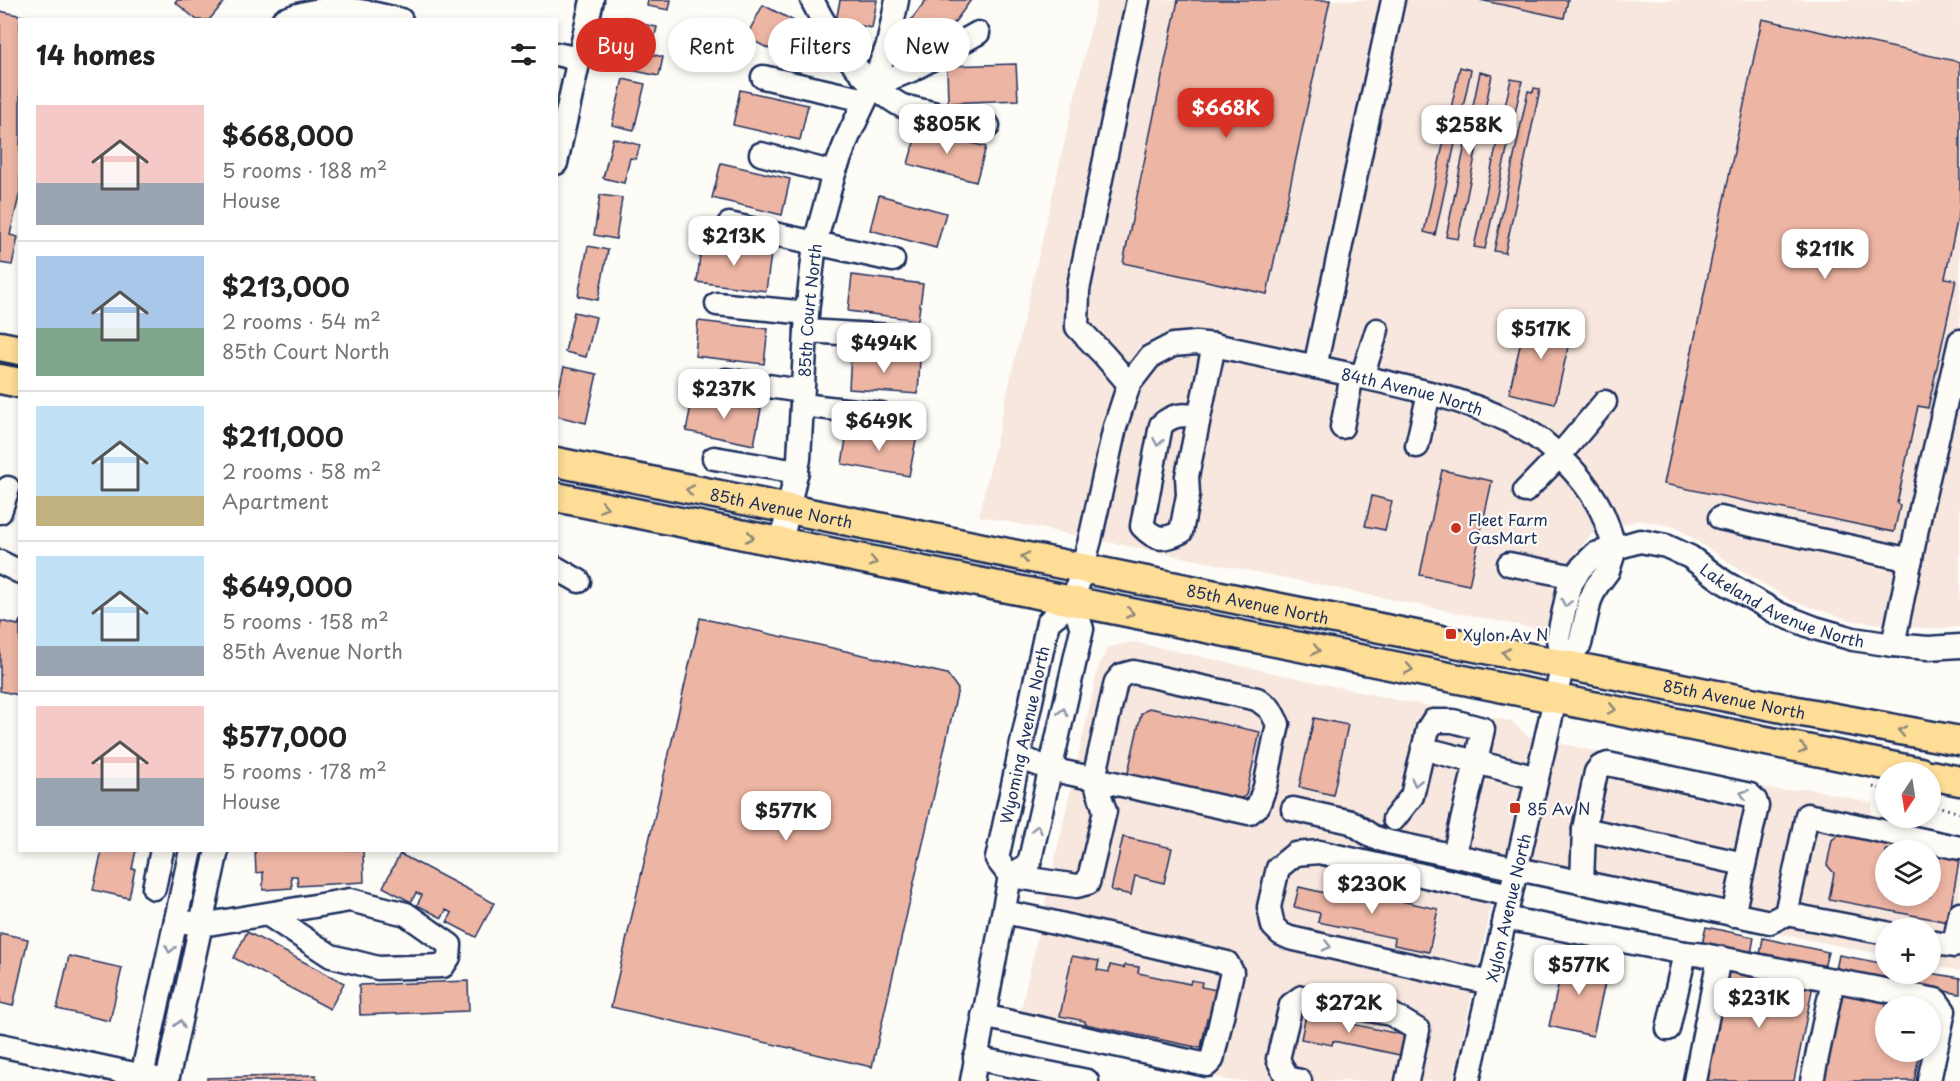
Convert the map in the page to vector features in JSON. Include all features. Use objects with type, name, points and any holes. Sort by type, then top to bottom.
[{"type":"main road","points":[[0,379],[18,383]]},
{"type":"main road","name":"85th Avenue North","points":[[558,462],[1563,664],[1960,741]]},
{"type":"main road","name":"85th Avenue North","points":[[558,498],[1875,763]]},
{"type":"main road","points":[[1941,777],[1960,781]]},
{"type":"street","points":[[588,18],[592,0]]},
{"type":"street","points":[[812,0],[822,20],[869,93]]},
{"type":"street","name":"85th Court North","points":[[781,544],[797,472],[815,243],[834,173],[888,45],[897,0]]},
{"type":"street","points":[[1073,602],[1115,427],[1129,384],[1077,327],[1078,290],[1137,0]]},
{"type":"street","points":[[1315,367],[1393,0]]},
{"type":"street","points":[[288,18],[303,12],[331,8],[360,10],[393,18]]},
{"type":"street","points":[[869,93],[978,33]]},
{"type":"street","points":[[558,54],[576,58]]},
{"type":"street","points":[[558,154],[576,72]]},
{"type":"street","points":[[763,77],[869,93],[890,99],[902,106],[988,126]]},
{"type":"street","points":[[761,154],[834,173]]},
{"type":"street","points":[[729,224],[893,260]]},
{"type":"street","points":[[717,304],[892,336]]},
{"type":"street","points":[[1342,427],[1357,376],[1377,330]]},
{"type":"street","points":[[1893,645],[1960,341]]},
{"type":"street","name":"84th Avenue North","points":[[1129,384],[1150,357],[1173,345],[1196,343],[1357,376],[1429,393],[1475,408],[1511,423],[1540,440],[1559,456],[1584,485],[1601,510],[1615,549]]},
{"type":"street","points":[[1199,417],[1184,414],[1171,417],[1161,425],[1142,526],[1152,536],[1168,539],[1181,532],[1188,495],[1186,477],[1199,417],[1214,345]]},
{"type":"street","points":[[726,380],[882,414]]},
{"type":"street","points":[[1417,446],[1429,393]]},
{"type":"street","points":[[1525,491],[1559,456],[1605,402]]},
{"type":"street","points":[[714,458],[797,472]]},
{"type":"street","points":[[0,512],[8,488]]},
{"type":"street","points":[[1720,518],[1911,560]]},
{"type":"street","name":"Lakeland Avenue North","points":[[1563,664],[1558,639],[1569,587],[1580,569],[1594,554],[1640,541],[1666,546],[1690,557],[1724,582],[1779,614],[1815,628],[1853,639],[1893,645],[1928,648],[1960,646]]},
{"type":"street","points":[[1563,664],[1580,644],[1590,600],[1608,571],[1615,549]]},
{"type":"street","points":[[0,562],[18,571]]},
{"type":"street","points":[[1509,564],[1575,578]]},
{"type":"street","points":[[558,569],[579,581]]},
{"type":"street","name":"Wyoming Avenue North","points":[[1073,602],[1082,629],[1029,864],[1010,876],[997,858],[1048,622],[1073,602]]},
{"type":"street","name":"Xylon Avenue North","points":[[1468,1081],[1563,664]]},
{"type":"street","points":[[972,1081],[1010,876],[1077,886],[1088,883],[1105,811],[1094,778],[1116,682],[1122,675],[1133,672],[1257,699],[1270,709],[1278,724],[1265,787],[1258,806],[1249,813],[1094,778],[1050,769],[1019,757]]},
{"type":"street","points":[[1394,819],[1412,796],[1428,729],[1433,721],[1453,721],[1483,729],[1454,855]]},
{"type":"street","points":[[1437,752],[1537,778]]},
{"type":"street","points":[[1582,882],[1584,829],[1596,772],[1600,766],[1608,764],[1750,795],[1757,806],[1733,915]]},
{"type":"street","points":[[1293,809],[1351,822],[1373,837],[1733,915],[1770,922],[1786,914],[1875,931]]},
{"type":"street","points":[[1786,914],[1807,815],[1960,848]]},
{"type":"street","points":[[1584,829],[1743,864]]},
{"type":"street","points":[[154,888],[162,852]]},
{"type":"street","points":[[154,1080],[176,920],[191,852]]},
{"type":"street","points":[[154,1080],[202,926],[217,852]]},
{"type":"street","points":[[1490,983],[1290,938],[1281,934],[1273,926],[1269,907],[1278,868],[1295,854],[1319,852],[1510,895]]},
{"type":"street","points":[[176,920],[202,926],[267,914],[351,900],[406,914],[450,945],[449,957],[443,966],[378,968],[331,956],[267,914]]},
{"type":"street","points":[[983,1016],[1207,1065],[1212,1060],[1232,972],[1227,963],[1004,912]]},
{"type":"street","points":[[1941,944],[1954,946],[1960,915]]},
{"type":"street","points":[[1505,918],[1936,1000],[1944,1011],[1929,1081]]},
{"type":"street","points":[[1668,1029],[1684,953]]},
{"type":"street","points":[[1695,1081],[1719,958]]},
{"type":"street","points":[[1812,1081],[1833,980]]},
{"type":"street","points":[[1300,1081],[1287,1078],[1278,1059],[1291,1005],[1302,997],[1391,1014],[1418,1029],[1407,1081]]},
{"type":"street","points":[[0,1045],[154,1080]]},
{"type":"street","points":[[975,1058],[1087,1081]]},
{"type":"path","points":[[1941,807],[1960,813]]},
{"type":"shaded area","points":[[1097,0],[1960,0],[1960,627],[1931,629],[1851,620],[1792,601],[1740,570],[1676,527],[1639,520],[1591,535],[1570,560],[1555,593],[1548,631],[979,516]]},
{"type":"shaded area","points":[[1134,642],[1402,701],[1511,721],[1528,736],[1594,751],[1783,791],[1806,788],[1873,803],[1871,812],[1875,815],[1875,828],[1927,828],[1960,836],[1960,971],[1941,967],[1941,918],[1875,918],[1875,953],[1498,877],[1453,1081],[1233,1081],[1015,1035],[1099,665],[1109,647]]},
{"type":"building","points":[[177,0],[226,0],[211,18],[195,18],[175,2]]},
{"type":"building","points":[[648,0],[671,0],[669,10],[647,6]]},
{"type":"building","points":[[840,0],[877,0],[872,28],[872,18],[837,18]]},
{"type":"building","points":[[926,0],[971,0],[958,18],[912,18]]},
{"type":"building","points":[[1178,0],[1330,0],[1267,294],[1123,263]]},
{"type":"building","points":[[1480,0],[1568,0],[1564,18]]},
{"type":"building","points":[[763,5],[788,18],[768,18],[768,48],[756,42],[756,18]]},
{"type":"building","points":[[0,11],[31,18],[18,18],[18,201],[10,235],[18,237],[12,265],[0,263]]},
{"type":"building","points":[[1762,19],[1960,62],[1960,207],[1945,278],[1956,280],[1928,408],[1918,406],[1897,503],[1900,506],[1894,532],[1664,484]]},
{"type":"building","points":[[656,55],[663,57],[659,76],[640,72],[656,72]]},
{"type":"building","points":[[1016,64],[1018,100],[948,103],[947,72],[970,72],[970,65]]},
{"type":"building","points":[[1460,67],[1471,70],[1435,235],[1424,232]]},
{"type":"building","points":[[1480,72],[1492,75],[1458,239],[1446,237]]},
{"type":"building","points":[[623,79],[645,84],[634,130],[612,125]]},
{"type":"building","points":[[1511,79],[1522,81],[1485,249],[1474,247]]},
{"type":"building","points":[[1534,88],[1540,89],[1505,253],[1494,251],[1528,91],[1533,92]]},
{"type":"building","points":[[740,90],[808,105],[800,140],[733,125]]},
{"type":"building","points":[[918,128],[986,147],[976,182],[908,164]]},
{"type":"building","points":[[613,138],[640,145],[636,159],[630,158],[624,183],[603,178]]},
{"type":"building","points":[[721,163],[790,179],[782,215],[712,198]]},
{"type":"building","points":[[600,195],[622,198],[616,239],[594,235]]},
{"type":"building","points":[[879,195],[946,213],[936,248],[870,230]]},
{"type":"building","points":[[725,237],[737,239],[736,242],[742,243],[741,250],[771,254],[766,291],[697,282],[701,246],[724,249]]},
{"type":"building","points":[[588,246],[608,250],[598,300],[578,296]]},
{"type":"building","points":[[852,275],[923,284],[918,320],[848,311]]},
{"type":"building","points":[[574,312],[596,317],[586,357],[565,352]]},
{"type":"building","points":[[1527,315],[1573,326],[1555,404],[1509,393]]},
{"type":"building","points":[[698,321],[768,329],[764,364],[695,356]]},
{"type":"building","points":[[851,353],[920,359],[918,394],[849,389]]},
{"type":"building","points":[[564,367],[597,374],[586,423],[558,416],[558,392]]},
{"type":"building","points":[[693,395],[761,409],[754,445],[686,431]]},
{"type":"building","points":[[848,427],[916,440],[909,476],[842,464]]},
{"type":"building","name":"Fleet Farm GasMart","points":[[1442,470],[1492,481],[1469,585],[1420,575]]},
{"type":"building","points":[[1372,496],[1392,501],[1385,530],[1365,526]]},
{"type":"building","points":[[700,618],[947,674],[958,689],[872,1067],[611,1007]]},
{"type":"building","points":[[1,621],[18,625],[18,695],[0,691]]},
{"type":"building","points":[[1149,708],[1260,732],[1246,795],[1237,801],[1127,777],[1141,714]]},
{"type":"building","points":[[1314,718],[1348,725],[1333,795],[1299,787]]},
{"type":"building","points":[[1841,833],[1877,840],[1875,840],[1875,906],[1941,906],[1941,852],[1960,856],[1948,922],[1941,921],[1941,918],[1927,918],[1829,899],[1834,873],[1827,865],[1832,840]]},
{"type":"building","points":[[1123,837],[1172,848],[1164,883],[1135,876],[1131,895],[1111,890]]},
{"type":"building","points":[[102,852],[136,852],[132,869],[135,869],[129,898],[93,890]]},
{"type":"building","points":[[255,852],[363,852],[364,882],[298,886],[297,876],[291,876],[292,888],[263,890],[263,872],[256,873]]},
{"type":"building","points":[[400,854],[494,903],[476,937],[447,922],[452,913],[446,910],[442,918],[417,905],[422,895],[416,893],[411,902],[383,887]]},
{"type":"building","points":[[1327,885],[1438,909],[1429,952],[1394,945],[1395,938],[1318,922],[1320,913],[1294,907],[1299,887],[1325,893]]},
{"type":"building","points":[[1706,927],[1754,937],[1751,954],[1702,944]]},
{"type":"building","points":[[247,932],[344,983],[330,1009],[234,958]]},
{"type":"building","points":[[0,933],[28,939],[13,1006],[0,1003]]},
{"type":"building","points":[[1763,938],[1828,952],[1824,968],[1760,955]]},
{"type":"building","points":[[1565,955],[1609,965],[1593,1036],[1549,1026]]},
{"type":"building","points":[[1839,955],[1875,962],[1875,978],[1836,970]]},
{"type":"building","points":[[69,956],[122,968],[110,1021],[57,1009]]},
{"type":"building","points":[[1072,956],[1099,961],[1097,970],[1109,972],[1110,965],[1124,968],[1125,965],[1139,967],[1138,973],[1190,984],[1191,980],[1202,982],[1201,987],[1217,990],[1212,1019],[1207,1018],[1201,1048],[1085,1024],[1085,1021],[1060,1016]]},
{"type":"building","points":[[1727,968],[1813,985],[1794,1081],[1705,1081]]},
{"type":"building","points":[[1941,975],[1960,978],[1960,994],[1908,984],[1941,984]]},
{"type":"building","points":[[468,981],[469,1011],[360,1015],[359,985]]},
{"type":"building","points":[[1842,990],[1875,996],[1875,1062],[1918,1062],[1914,1081],[1823,1081]]},
{"type":"building","points":[[1307,1010],[1347,1018],[1347,1023],[1404,1035],[1400,1055],[1333,1041],[1332,1045],[1301,1039]]},
{"type":"building","points":[[316,1075],[317,1081],[207,1081],[207,1078]]},
{"type":"place","name":"Fleet Farm GasMart","points":[[1456,528]]},
{"type":"place","name":"Xylon Av N","points":[[1451,634]]},
{"type":"place","name":"85 Av N","points":[[1515,808]]}]
